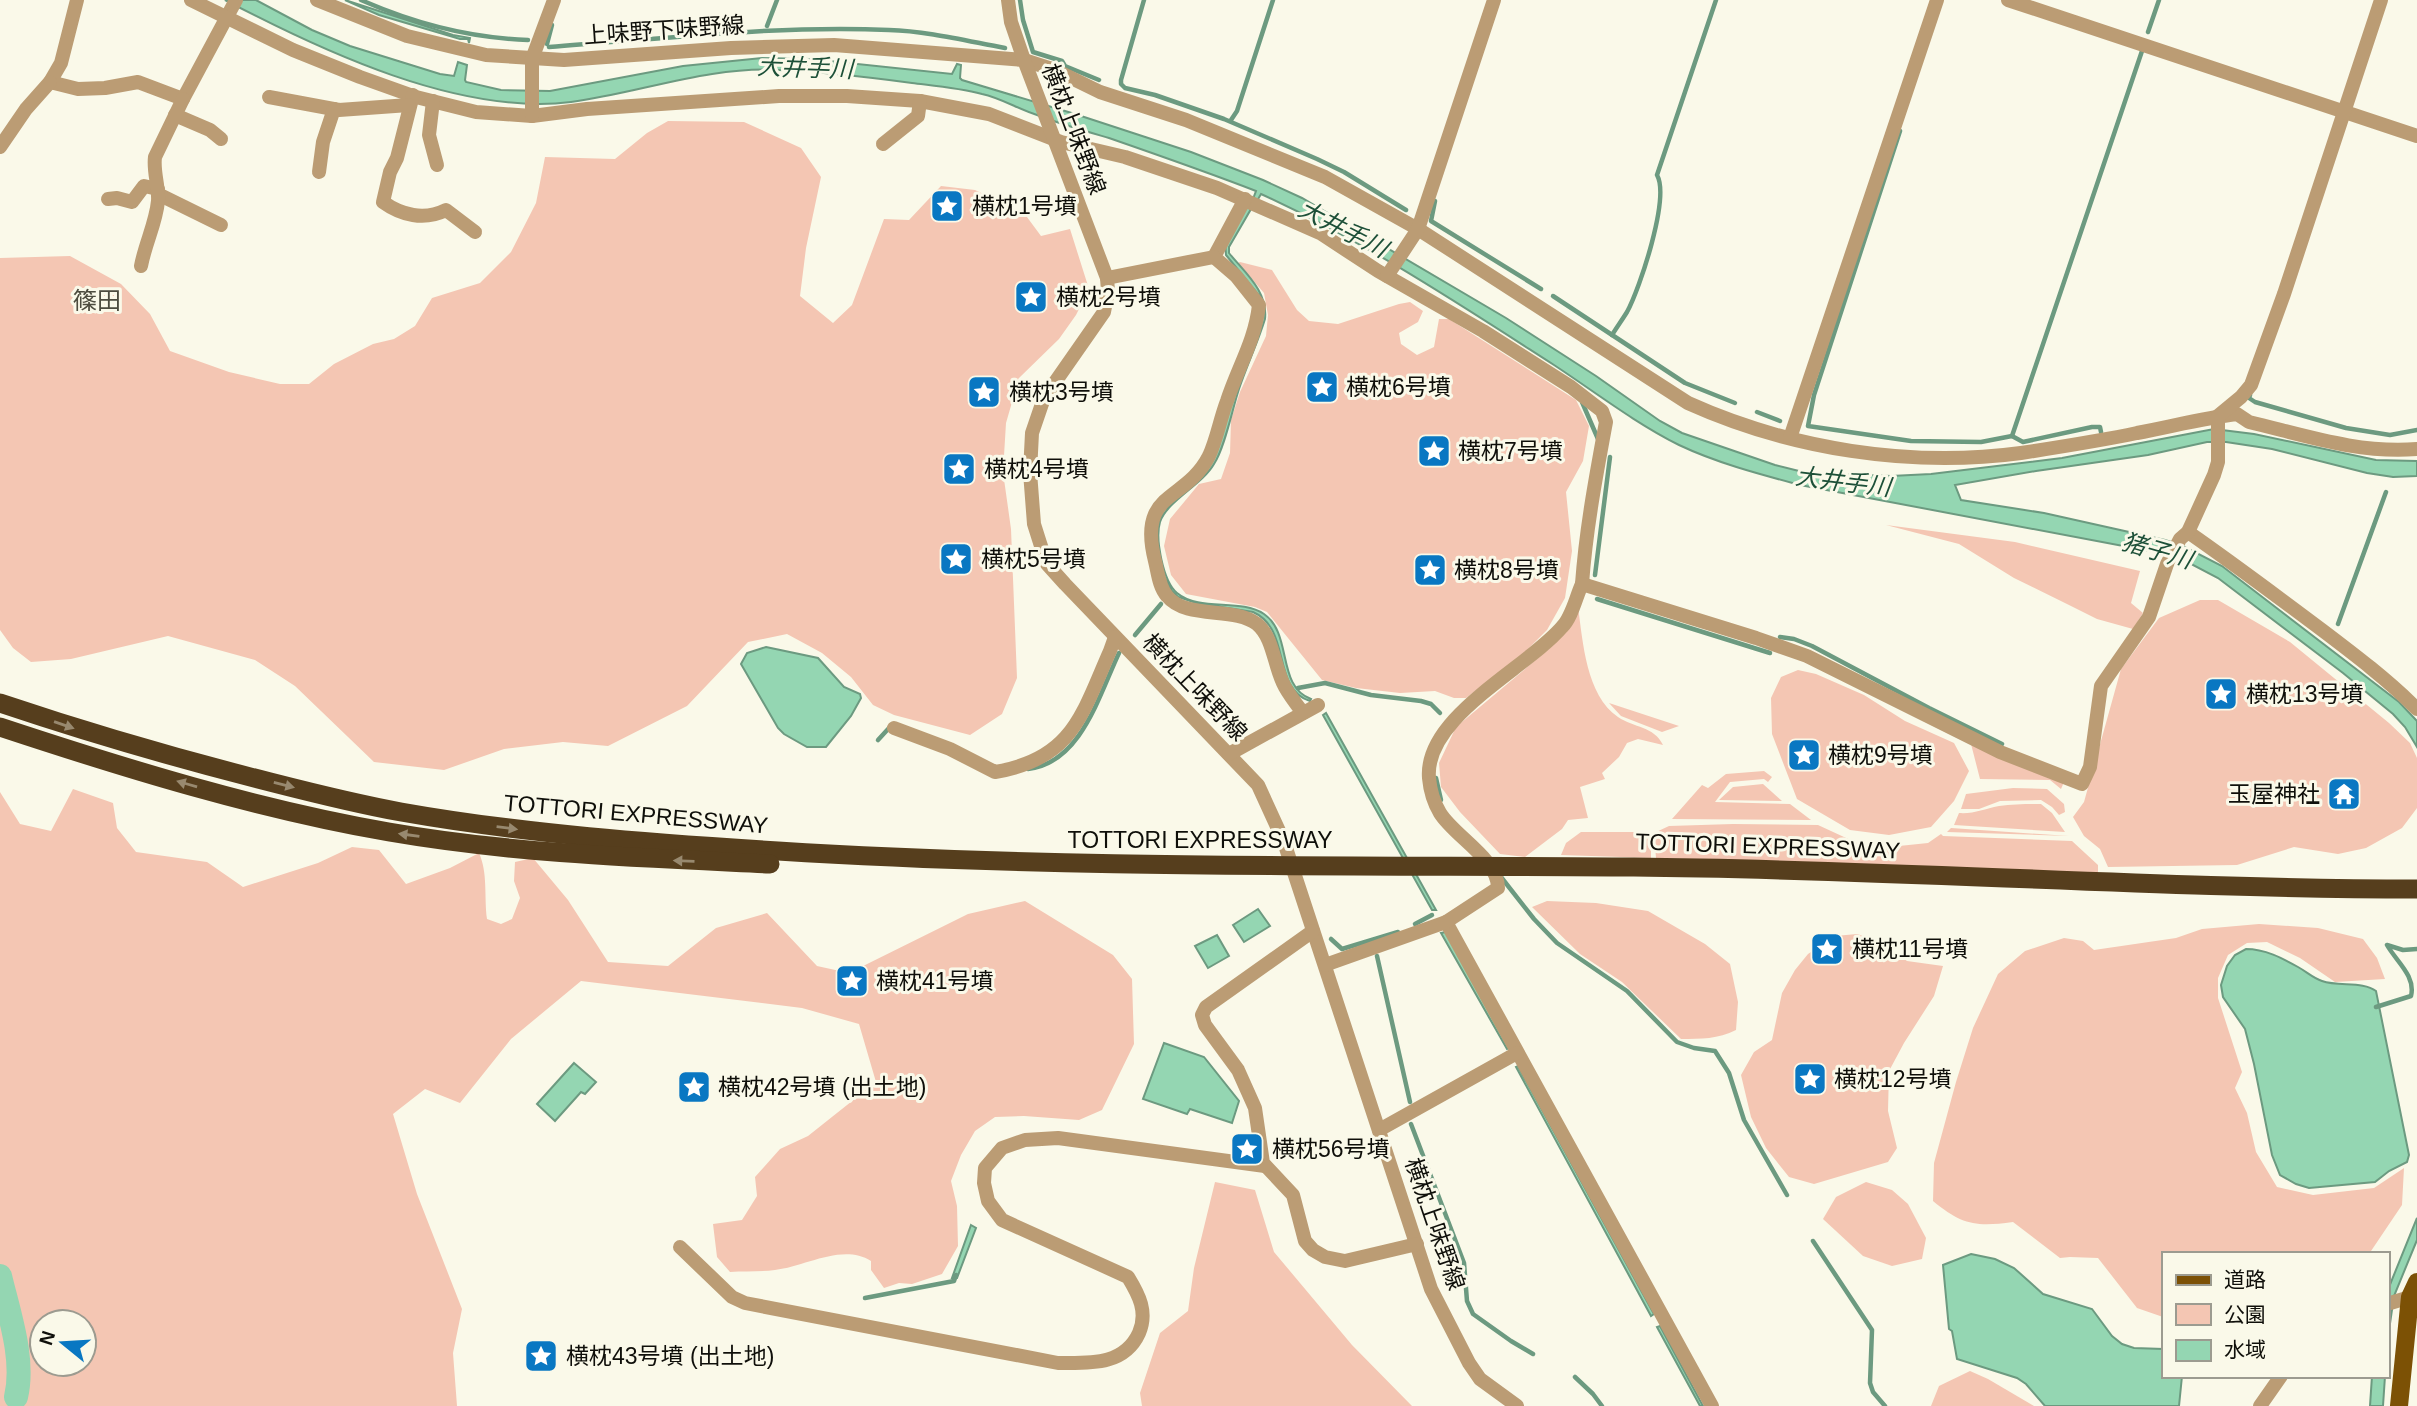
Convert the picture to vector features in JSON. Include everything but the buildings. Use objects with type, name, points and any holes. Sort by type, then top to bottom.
[{"type":"highway","name":"TOTTORI EXPRESSWAY","points":[[0,703],[193,763],[385,809],[439,818],[507,828],[721,848],[1071,869]]},
{"type":"highway","name":"TOTTORI EXPRESSWAY","points":[[0,727],[175,781],[290,812],[390,832],[496,847],[638,859],[1071,869],[1895,874],[2415,894]]},
{"type":"main road","points":[[2399,1406],[2413,1289]]},
{"type":"street","points":[[0,147],[26,109],[50,82],[61,62],[77,0]]},
{"type":"street","points":[[191,0],[230,10],[293,50],[411,100]]},
{"type":"street","name":"上味野下味野線","points":[[317,0],[407,36],[486,55],[532,59],[599,59],[731,48],[834,45],[1024,60],[1055,70],[1100,92],[1186,120],[1325,177],[1418,229],[1673,395],[1718,417],[1764,433],[1875,454],[1941,458],[1994,456],[2136,433],[2218,416]]},
{"type":"street","points":[[532,116],[532,59],[554,0]]},
{"type":"street","name":"横枕上味野線","points":[[1009,0],[1011,22],[1052,138],[1107,278],[1108,291],[1104,312],[1044,398],[1032,433],[1030,472],[1034,524],[1047,564],[1258,785],[1284,842],[1431,1289],[1480,1379],[1517,1406]]},
{"type":"street","points":[[1387,276],[1418,229],[1494,0]]},
{"type":"street","points":[[1790,438],[1937,0]]},
{"type":"street","points":[[2008,0],[2417,136]]},
{"type":"street","points":[[2218,416],[2251,385],[2284,294],[2381,0]]},
{"type":"street","points":[[141,266],[144,248],[156,215],[158,191],[153,167],[155,157],[230,10]]},
{"type":"street","points":[[50,82],[78,89],[105,88],[138,82],[183,99]]},
{"type":"street","points":[[269,97],[334,109],[411,100],[433,101],[476,111],[532,116],[587,109],[779,96],[847,96],[920,101],[989,114],[1077,147],[1125,157],[1245,199],[1320,233],[1571,387],[1606,417],[1593,490],[1582,584],[1565,625],[1538,652],[1469,704],[1436,741],[1428,764],[1430,788],[1440,813],[1454,830],[1483,856],[1498,882],[1498,888],[1446,922],[1325,965]]},
{"type":"street","points":[[411,100],[383,202],[399,212],[412,215],[446,210],[475,232]]},
{"type":"street","points":[[433,101],[429,135],[438,164]]},
{"type":"street","points":[[883,144],[918,116],[920,101]]},
{"type":"street","points":[[319,172],[323,142],[334,109]]},
{"type":"street","points":[[175,115],[210,130],[221,139]]},
{"type":"street","points":[[108,199],[117,198],[132,202],[144,186],[221,225]]},
{"type":"street","points":[[1214,257],[1245,199]]},
{"type":"street","points":[[1107,278],[1214,257]]},
{"type":"street","points":[[1214,257],[1236,276],[1259,305],[1256,328],[1227,398],[1208,457],[1200,470],[1157,509],[1150,530],[1150,540],[1160,582],[1170,599],[1186,607],[1245,618],[1261,628],[1284,686],[1303,713]]},
{"type":"street","points":[[2218,416],[2236,414],[2249,422],[2351,446],[2417,449]]},
{"type":"street","points":[[1582,584],[1807,656],[2000,752],[2082,784],[2090,767],[2101,686],[2149,617],[2167,564],[2180,540],[2188,532],[2218,462],[2218,416]]},
{"type":"street","points":[[2188,532],[2334,639],[2396,688],[2417,709]]},
{"type":"street","points":[[894,729],[950,749],[995,772],[1032,762],[1048,754],[1071,733],[1115,637]]},
{"type":"street","points":[[1229,754],[1318,705]]},
{"type":"street","points":[[1446,922],[1712,1406]]},
{"type":"street","points":[[1313,931],[1206,1007],[1202,1015],[1205,1025],[1238,1070],[1255,1108],[1265,1166],[1293,1195],[1304,1241],[1312,1250],[1325,1257],[1345,1261],[1417,1244]]},
{"type":"street","points":[[1379,1130],[1517,1053]]},
{"type":"street","points":[[680,1247],[732,1297],[745,1303],[1058,1363],[1087,1363],[1111,1359],[1129,1350],[1144,1320],[1140,1295],[1128,1276],[1002,1220],[988,1201],[984,1183],[985,1168],[1002,1148],[1025,1140],[1058,1139],[1265,1166]]},
{"type":"street","points":[[2389,1303],[2413,1289]]},
{"type":"street","points":[[2260,1406],[2280,1378]]},
{"type":"green space","points":[[668,121],[744,122],[801,148],[821,177],[806,248],[800,296],[833,323],[852,305],[884,219],[909,220],[941,186],[975,190],[1024,213],[1041,236],[1070,229],[1089,289],[1076,315],[1059,339],[1019,378],[1006,423],[1003,472],[1011,529],[1017,678],[1002,714],[970,735],[894,715],[873,705],[851,677],[822,653],[787,634],[748,642],[687,706],[608,746],[563,742],[504,749],[444,770],[374,762],[295,686],[255,660],[168,636],[71,659],[31,662],[13,648],[0,630],[0,258],[70,256],[121,284],[150,314],[170,351],[229,372],[280,384],[309,384],[334,364],[373,344],[394,339],[415,326],[432,298],[480,283],[511,252],[536,203],[545,157],[615,159],[647,133]]},
{"type":"green space","points":[[1238,263],[1272,270],[1297,310],[1309,321],[1338,324],[1410,302],[1423,311],[1418,322],[1399,333],[1401,344],[1417,355],[1434,347],[1439,319],[1449,319],[1576,400],[1589,426],[1583,461],[1566,492],[1572,551],[1565,598],[1547,630],[1522,655],[1466,698],[1454,698],[1435,691],[1400,693],[1356,688],[1322,680],[1267,612],[1255,607],[1186,594],[1171,575],[1164,546],[1170,519],[1199,484],[1221,479],[1230,453],[1231,420],[1240,392],[1266,336],[1268,315],[1264,293]]},
{"type":"green space","points":[[1886,525],[2015,542],[2140,571],[2131,603],[2143,613],[2133,629],[2097,619],[2014,578],[1959,544]]},
{"type":"green space","points":[[2200,600],[2218,600],[2290,642],[2410,743],[2417,758],[2417,808],[2402,828],[2366,848],[2338,854],[2294,847],[2237,865],[2108,867],[2100,849],[2084,836],[2073,817],[2084,802],[2121,669],[2159,618]]},
{"type":"green space","points":[[1578,607],[1584,651],[1599,695],[1618,717],[1654,734],[1663,745],[1638,739],[1627,743],[1619,757],[1602,773],[1605,779],[1580,787],[1588,818],[1568,820],[1562,829],[1525,857],[1500,854],[1460,812],[1441,787],[1439,763],[1456,727],[1550,648]]},
{"type":"green space","points":[[1798,670],[1816,674],[1864,695],[1905,721],[1954,743],[1969,771],[1954,801],[1931,827],[1889,835],[1850,830],[1797,799],[1772,734],[1771,698],[1781,677]]},
{"type":"green space","points":[[1609,703],[1679,726],[1662,732],[1621,716]]},
{"type":"green space","points":[[1971,744],[2064,782],[2061,789],[2050,780],[1980,779]]},
{"type":"green space","points":[[1764,771],[1772,777],[1768,782],[1764,779],[1730,782],[1715,802],[1790,804],[1811,820],[1672,819],[1702,785],[1708,788],[1726,774]]},
{"type":"green space","points":[[1763,784],[1782,801],[1719,800],[1733,787]]},
{"type":"green space","points":[[2013,788],[2047,789],[2064,804],[2065,812],[2059,815],[2041,800],[2000,801],[1979,809],[1961,809],[1966,794]]},
{"type":"green space","points":[[73,789],[113,803],[117,828],[136,852],[207,862],[243,887],[318,863],[352,847],[379,850],[406,884],[450,868],[479,853],[485,877],[487,919],[501,924],[512,919],[520,898],[514,881],[515,862],[533,858],[568,900],[608,962],[668,966],[716,928],[767,913],[817,966],[849,973],[968,914],[1025,901],[1113,955],[1132,979],[1134,1044],[1102,1110],[1079,1120],[995,1117],[975,1131],[961,1155],[951,1181],[957,1206],[958,1246],[942,1274],[912,1284],[899,1283],[884,1288],[871,1270],[871,1261],[848,1254],[775,1270],[730,1272],[717,1257],[713,1224],[742,1220],[757,1196],[755,1177],[780,1149],[808,1136],[876,1082],[859,1024],[802,1008],[581,981],[511,1039],[460,1103],[425,1089],[393,1114],[417,1194],[462,1309],[453,1353],[457,1406],[0,1406],[0,792],[20,824],[51,831]]},
{"type":"green space","points":[[2041,804],[2052,813],[2065,832],[1954,825],[1959,813],[2004,805]]},
{"type":"green space","points":[[1818,825],[1870,849],[1928,843],[1941,834],[2072,841],[2098,865],[2098,873],[1656,858],[1654,833],[1669,826]]},
{"type":"green space","points":[[1951,828],[2069,836],[1947,832]]},
{"type":"green space","points":[[1581,832],[1651,832],[1651,858],[1561,855],[1566,843]]},
{"type":"green space","points":[[1547,901],[1596,903],[1648,911],[1705,944],[1730,964],[1738,1002],[1736,1030],[1716,1037],[1681,1039],[1622,982],[1580,954],[1532,907]]},
{"type":"green space","points":[[2259,924],[2318,928],[2363,939],[2377,958],[2385,979],[2335,982],[2300,958],[2267,942],[2247,943],[2228,955],[2218,978],[2218,998],[2242,1072],[2235,1088],[2247,1113],[2256,1152],[2277,1187],[2313,1195],[2374,1188],[2404,1168],[2402,1205],[2370,1252],[2162,1252],[2162,1317],[2137,1308],[2098,1258],[2060,1258],[2013,1222],[1979,1224],[1961,1220],[1953,1215],[1933,1201],[1934,1163],[1973,1028],[1998,974],[2025,951],[2064,938],[2083,941],[2094,950],[2176,938],[2202,929]]},
{"type":"green space","points":[[1857,934],[1882,942],[1907,961],[1943,966],[1934,996],[1889,1071],[1888,1111],[1897,1148],[1888,1162],[1814,1184],[1789,1177],[1766,1148],[1751,1117],[1741,1075],[1754,1052],[1772,1040],[1782,993],[1808,954],[1835,936]]},
{"type":"green space","points":[[1215,1182],[1255,1190],[1274,1252],[1352,1345],[1412,1406],[1142,1406],[1140,1393],[1160,1333],[1188,1311],[1194,1268]]},
{"type":"green space","points":[[1866,1182],[1892,1190],[1908,1204],[1926,1238],[1922,1259],[1892,1266],[1863,1256],[1823,1219],[1836,1197]]},
{"type":"green space","points":[[1970,1371],[2034,1406],[1931,1406],[1939,1386]]},
{"type":"water","points":[[225,0],[256,0],[312,30],[350,46],[440,74],[454,76],[458,62],[467,65],[466,82],[501,90],[550,91],[683,66],[762,58],[810,59],[952,74],[957,64],[961,65],[962,80],[1191,152],[1302,198],[1506,318],[1660,421],[1682,433],[1799,471],[1891,476],[1931,474],[2062,458],[2214,429],[2254,434],[2376,460],[2417,461],[2417,476],[2393,477],[2272,449],[2207,442],[2148,455],[1955,485],[1961,500],[2044,513],[2165,540],[2222,566],[2399,702],[2417,721],[2417,747],[2393,714],[2343,673],[2218,578],[2176,556],[1800,485],[1708,457],[1647,427],[1447,296],[1299,212],[1261,194],[1257,201],[1253,199],[1256,191],[1238,184],[1023,110],[996,98],[956,89],[862,77],[753,70],[700,76],[571,102],[528,104],[484,99],[438,89],[348,58]]},
{"type":"water","points":[[345,0],[470,38],[469,43],[468,39],[460,39],[379,15]]},
{"type":"water","points":[[1246,203],[1251,209],[1229,247],[1229,253],[1259,291],[1265,309],[1265,319],[1218,457],[1209,472],[1164,514],[1160,522],[1159,546],[1156,527],[1163,511],[1198,480],[1261,298],[1226,255],[1225,240]]},
{"type":"water","points":[[1161,556],[1172,587],[1186,599],[1244,607],[1264,614],[1279,634],[1293,683],[1311,699],[1310,701],[1298,694],[1290,684],[1273,631],[1265,620],[1253,612],[1196,603],[1178,597],[1164,577]]},
{"type":"water","points":[[766,647],[818,658],[844,687],[860,694],[861,698],[851,716],[826,747],[807,747],[778,728],[741,664],[747,653]]},
{"type":"water","points":[[1326,713],[1436,910],[1432,910],[1323,715]]},
{"type":"water","points":[[1258,909],[1270,926],[1244,942],[1233,925]]},
{"type":"water","points":[[1446,932],[1509,1048],[1507,1049],[1441,933]]},
{"type":"water","points":[[1217,935],[1229,956],[1208,968],[1195,946]]},
{"type":"water","points":[[2246,949],[2273,955],[2322,981],[2364,986],[2376,991],[2409,1155],[2407,1162],[2375,1182],[2309,1188],[2280,1175],[2272,1155],[2245,1029],[2223,997],[2221,985],[2227,966],[2235,955]]},
{"type":"water","points":[[1164,1043],[1204,1057],[1239,1101],[1232,1123],[1190,1109],[1187,1114],[1143,1099]]},
{"type":"water","points":[[574,1063],[596,1082],[585,1094],[581,1092],[555,1121],[537,1104]]},
{"type":"water","points":[[1518,1066],[1654,1314],[1651,1316],[1516,1067]]},
{"type":"water","points":[[2417,1218],[2417,1240],[2394,1296],[2389,1330],[2389,1287]]},
{"type":"water","points":[[971,1225],[976,1228],[957,1278],[952,1278]]},
{"type":"water","points":[[1971,1254],[1995,1259],[2014,1268],[2043,1294],[2092,1309],[2112,1336],[2122,1344],[2134,1348],[2162,1349],[2162,1378],[2182,1378],[2179,1406],[2045,1406],[2026,1384],[2017,1378],[1957,1359],[1952,1331],[1949,1329],[1943,1265]]},
{"type":"water","points":[[1660,1326],[1703,1406],[1700,1406],[1657,1327]]},
{"type":"water","points":[[2372,1378],[2385,1378],[2383,1406],[2370,1406]]},
{"type":"waterway","points":[[361,0],[401,16],[443,28],[528,40]]},
{"type":"waterway","points":[[767,26],[777,0]]},
{"type":"waterway","points":[[1020,0],[1033,52],[1062,61],[1065,66],[1099,80]]},
{"type":"waterway","points":[[1144,0],[1121,80],[1125,88],[1155,95],[1224,119],[1317,159],[1344,172],[1406,210]]},
{"type":"waterway","points":[[1231,120],[1237,111],[1273,0]]},
{"type":"waterway","points":[[1612,335],[1627,312],[1646,264],[1660,203],[1657,175],[1716,0]]},
{"type":"waterway","points":[[2148,32],[2159,0]]},
{"type":"waterway","points":[[547,44],[552,25]]},
{"type":"waterway","points":[[549,47],[719,34],[847,29],[918,32],[1005,48]]},
{"type":"waterway","points":[[2012,436],[2142,51]]},
{"type":"waterway","points":[[1900,131],[1814,395],[1808,426],[1911,441],[1981,442],[2012,436],[2023,442],[2092,427],[2100,427],[2101,432]]},
{"type":"waterway","points":[[1435,201],[1431,221],[1541,289]]},
{"type":"waterway","points":[[1553,296],[1685,383],[1735,403]]},
{"type":"waterway","points":[[2250,395],[2249,398],[2255,402],[2346,428],[2390,435],[2417,430]]},
{"type":"waterway","points":[[1582,402],[1598,439]]},
{"type":"waterway","points":[[1757,412],[1780,421]]},
{"type":"waterway","points":[[1595,575],[1610,457]]},
{"type":"waterway","points":[[2338,624],[2386,492]]},
{"type":"waterway","points":[[1597,599],[1770,653]]},
{"type":"waterway","points":[[1135,635],[1161,604]]},
{"type":"waterway","points":[[1780,637],[1812,646],[2002,744]]},
{"type":"waterway","points":[[1028,769],[1046,764],[1062,754],[1075,741],[1086,725],[1119,653]]},
{"type":"waterway","points":[[1298,688],[1325,683],[1371,695],[1421,701],[1431,704],[1440,713]]},
{"type":"waterway","points":[[878,740],[889,728]]},
{"type":"waterway","points":[[1436,778],[1441,800]]},
{"type":"waterway","points":[[1501,877],[1557,943],[1627,991],[1677,1042],[1715,1051],[1729,1073],[1744,1120],[1787,1195]]},
{"type":"waterway","points":[[1415,924],[1432,915]]},
{"type":"waterway","points":[[1331,939],[1342,949],[1398,932]]},
{"type":"waterway","points":[[2376,1007],[2411,996],[2408,975],[2387,945],[2403,950],[2417,949]]},
{"type":"waterway","points":[[1377,956],[1410,1102]]},
{"type":"waterway","points":[[1411,1124],[1464,1263],[1467,1301],[1473,1314],[1533,1354]]},
{"type":"waterway","points":[[1813,1241],[1872,1330],[1870,1383],[1873,1392],[1885,1406]]},
{"type":"waterway","points":[[865,1298],[954,1281],[956,1275]]},
{"type":"waterway","points":[[0,1276],[19,1367],[16,1397]]},
{"type":"waterway","points":[[1575,1377],[1602,1406]]},
{"type":"place","name":"横枕1号墳","points":[[947,206]]},
{"type":"place","name":"横枕2号墳","points":[[1031,297]]},
{"type":"place","name":"横枕6号墳","points":[[1322,387]]},
{"type":"place","name":"横枕3号墳","points":[[984,392]]},
{"type":"place","name":"横枕7号墳","points":[[1434,451]]},
{"type":"place","name":"横枕4号墳","points":[[959,469]]},
{"type":"place","name":"横枕5号墳","points":[[956,559]]},
{"type":"place","name":"横枕8号墳","points":[[1430,570]]},
{"type":"place","name":"横枕13号墳","points":[[2221,694]]},
{"type":"place","name":"横枕9号墳","points":[[1804,755]]},
{"type":"place","name":"玉屋神社","points":[[2344,794]]},
{"type":"place","name":"横枕11号墳","points":[[1827,949]]},
{"type":"place","name":"横枕41号墳","points":[[852,981]]},
{"type":"place","name":"横枕12号墳","points":[[1810,1079]]},
{"type":"place","name":"横枕42号墳 (出土地)","points":[[694,1087]]},
{"type":"place","name":"横枕56号墳","points":[[1247,1149]]},
{"type":"place","name":"横枕43号墳 (出土地)","points":[[541,1356]]},
{"type":"district","name":"篠田","points":[[97,301]]},
{"type":"water label","name":"大井手川","points":[[805,68]]},
{"type":"water label","name":"大井手川","points":[[1343,229]]},
{"type":"water label","name":"大井手川","points":[[1843,482]]},
{"type":"water label","name":"猪子川","points":[[2157,551]]}]
